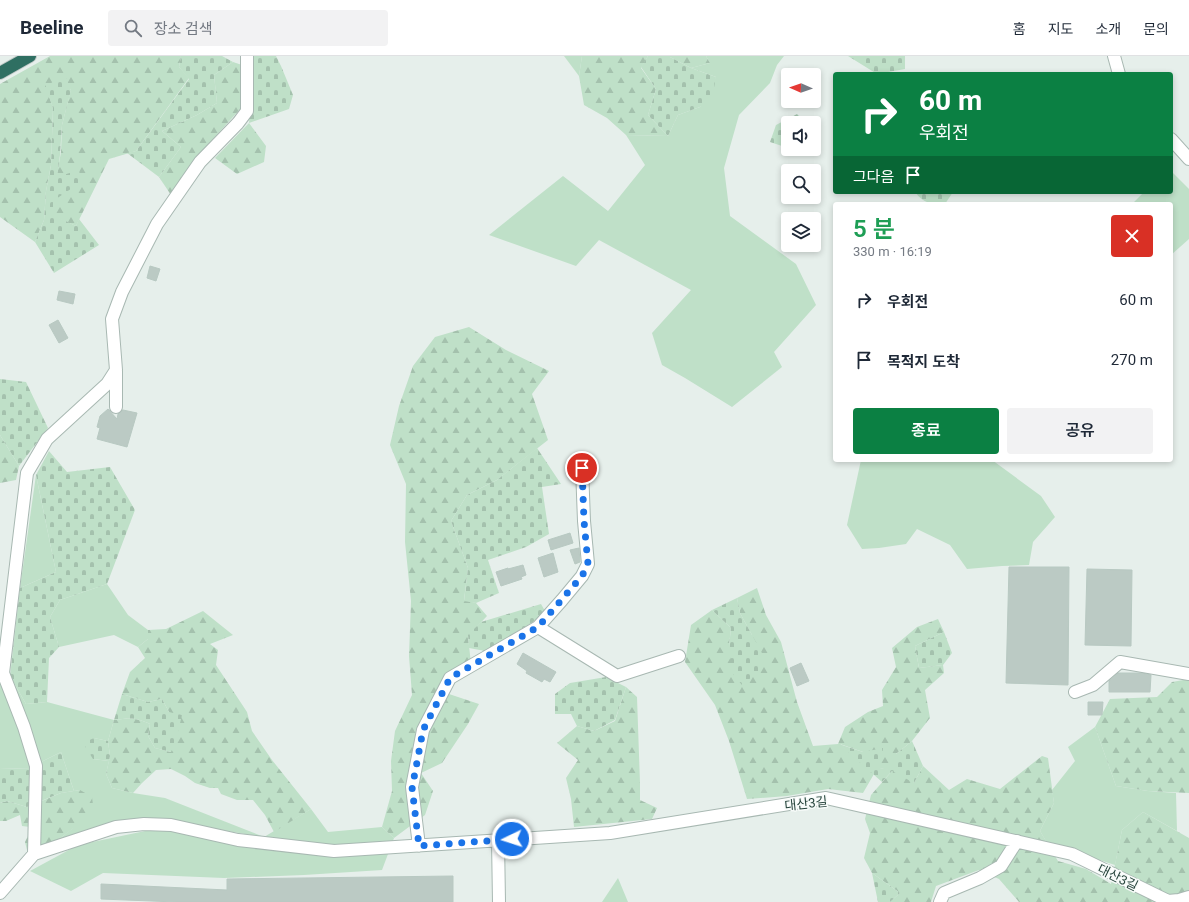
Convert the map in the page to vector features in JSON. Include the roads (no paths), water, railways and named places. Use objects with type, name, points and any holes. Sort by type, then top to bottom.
[{"type":"highway","points":[[0,73],[30,56]]},
{"type":"street","points":[[116,407],[116,370],[112,318],[122,292],[157,224],[200,162],[238,123],[247,111],[247,56]]},
{"type":"street","points":[[1114,56],[1118,72]]},
{"type":"street","points":[[1173,141],[1189,159]]},
{"type":"street","points":[[0,894],[34,854],[36,766],[24,727],[3,673],[27,473],[47,439],[107,384],[116,370]]},
{"type":"street","points":[[419,846],[412,787],[423,730],[450,678],[538,627],[577,582],[588,564],[584,521],[582,468]]},
{"type":"street","points":[[538,627],[617,676],[679,656]]},
{"type":"street","points":[[1075,692],[1093,685],[1120,662],[1189,674]]},
{"type":"street","name":"대산3길","points":[[34,854],[116,827],[144,824],[171,825],[238,840],[334,851],[610,833],[826,798],[1072,854],[1168,901],[1182,900]]},
{"type":"street","points":[[498,840],[498,902]]},
{"type":"street","points":[[940,902],[944,893],[980,878],[1001,866],[1017,841]]}]
